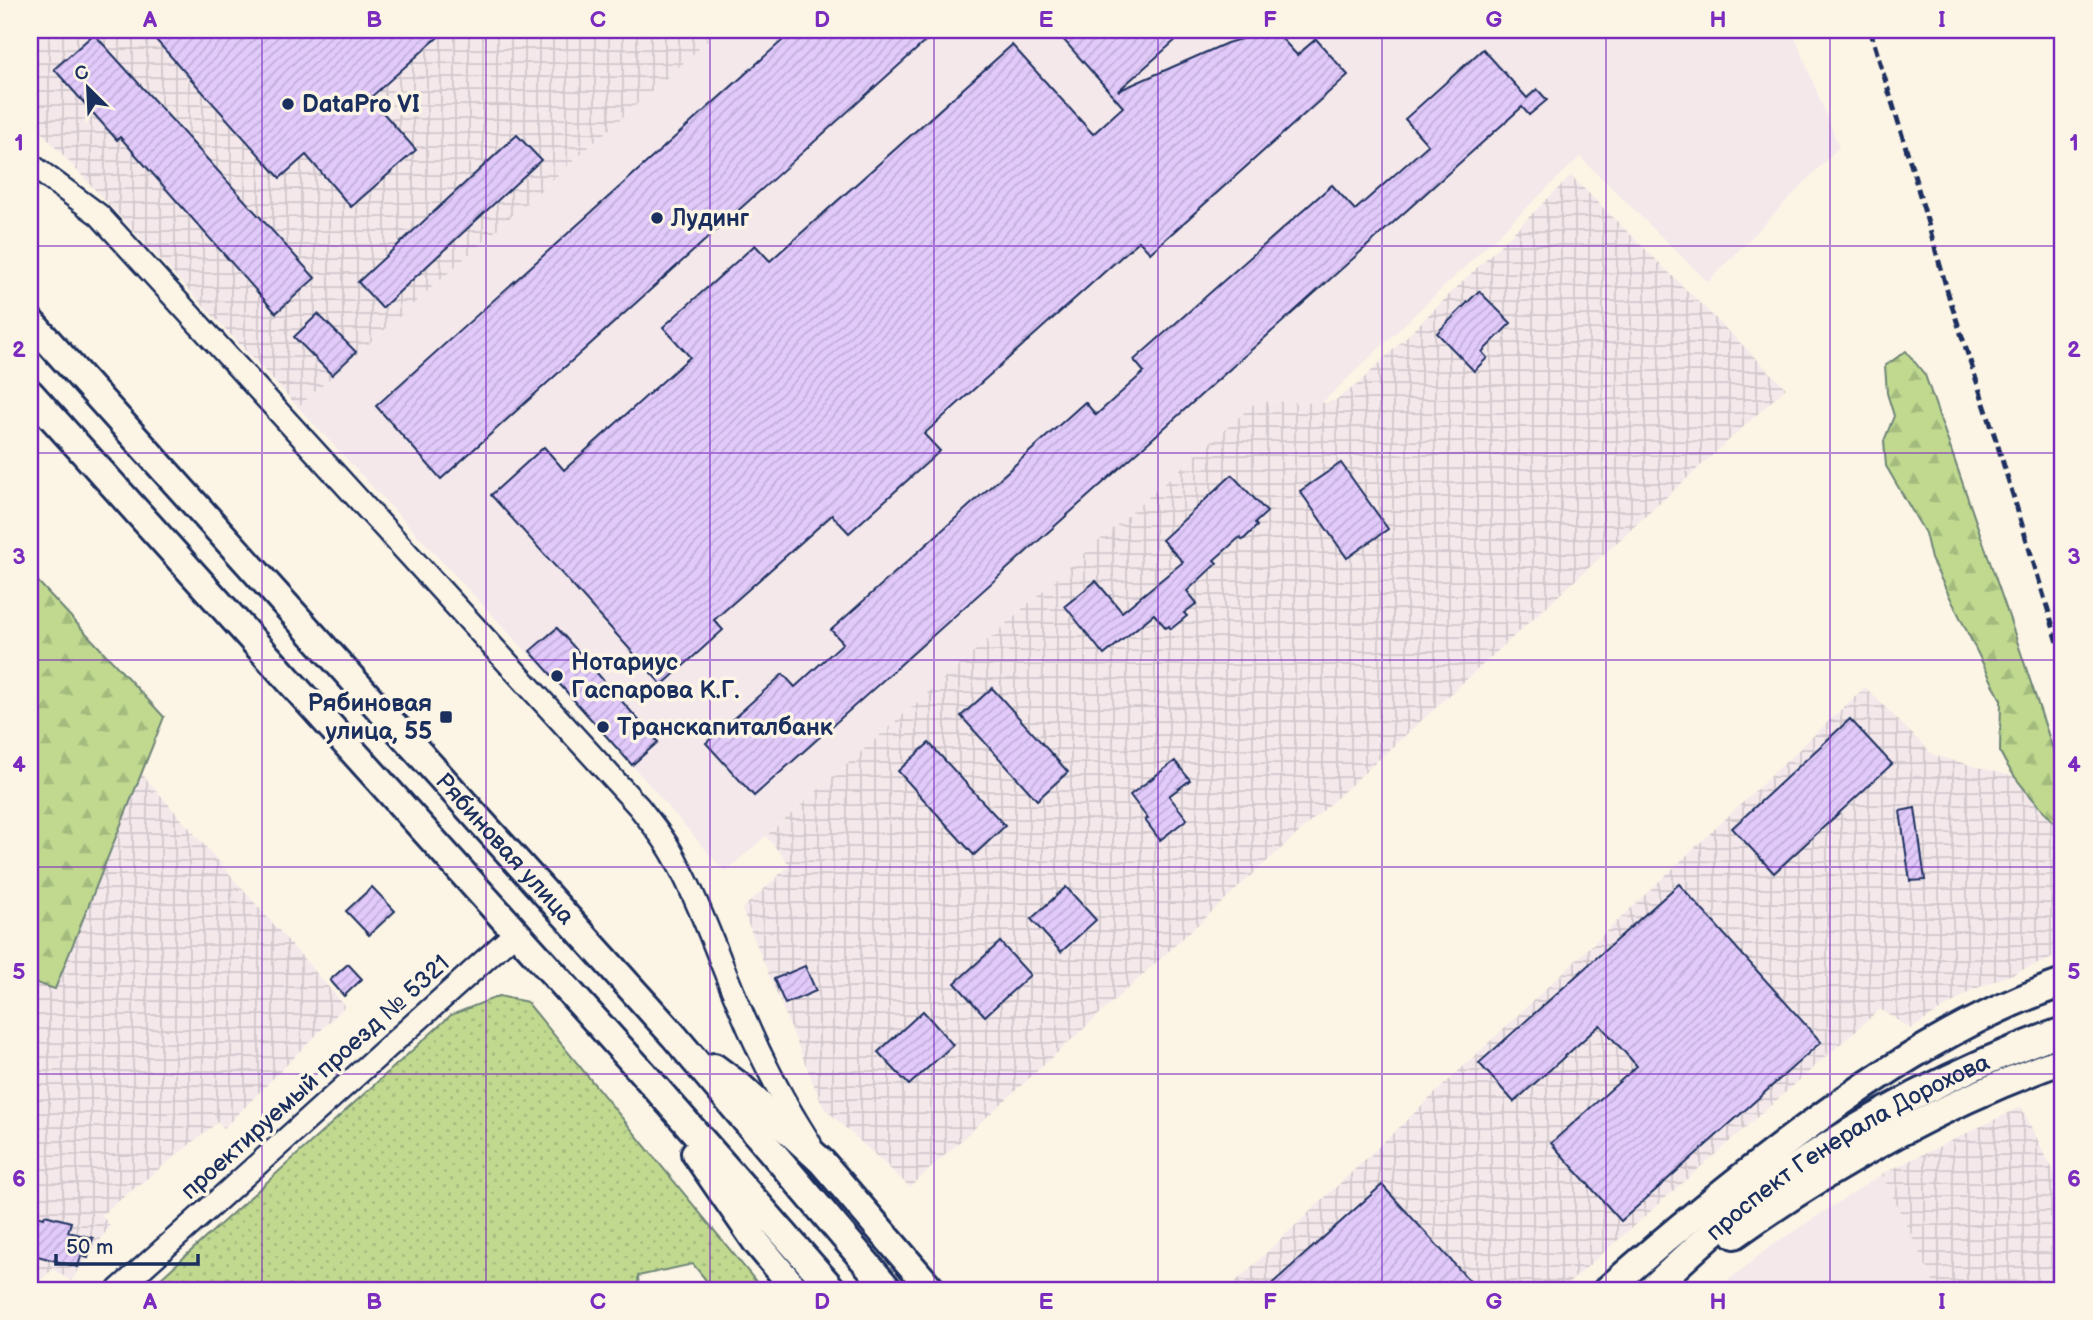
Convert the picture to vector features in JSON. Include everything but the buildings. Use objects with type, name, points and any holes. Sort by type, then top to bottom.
[{"type":"main road","name":"Рябиновая улица","points":[[30,321],[674,1036],[889,1290]]},
{"type":"main road","name":"Рябиновая улица","points":[[30,393],[642,1072],[833,1290]]},
{"type":"main road","name":"проспект Генерала Дорохова","points":[[1607,1290],[1715,1196],[1837,1105],[1904,1060],[2007,1004],[2063,983]]},
{"type":"main road","name":"проспект Генерала Дорохова","points":[[1777,1150],[1894,1086],[1952,1058],[2063,1014]]},
{"type":"main road","name":"проспект Генерала Дорохова","points":[[1651,1290],[1734,1214],[1791,1170],[1846,1135],[1900,1102],[1960,1073],[2063,1031]]},
{"type":"main road","points":[[674,1036],[742,1088],[822,1162],[932,1290]]},
{"type":"main road","name":"проспект Генерала Дорохова","points":[[1665,1290],[1780,1203],[1882,1142],[2019,1075],[2063,1060]]},
{"type":"main road","points":[[642,1072],[728,1204],[796,1290]]},
{"type":"street","points":[[30,164],[99,215],[639,807],[677,862],[765,1065],[791,1114],[822,1162]]},
{"type":"street","name":"проектируемый проезд № 5321","points":[[118,1290],[516,932]]},
{"type":"shaded area","points":[[30,30],[720,30],[298,407],[30,120]]},
{"type":"shaded area","points":[[720,30],[1792,30],[1839,147],[1708,282],[1580,157],[1322,403],[1257,401],[725,872],[632,765],[298,407]]},
{"type":"shaded area","points":[[1571,176],[1786,388],[910,1187],[823,1107],[742,909],[790,865],[766,836],[1257,401],[1322,403],[1336,400],[1359,383]]},
{"type":"shaded area","points":[[1865,687],[1933,755],[2015,777],[2063,833],[2063,954],[1972,990],[1911,1029],[1880,1009],[1561,1290],[1227,1290]]},
{"type":"shaded area","points":[[142,774],[345,1006],[224,1128],[218,1122],[101,1215],[110,1226],[71,1281],[53,1269],[30,1290],[30,981],[55,989]]},
{"type":"shaded area","points":[[2021,1107],[2063,1190],[2063,1290],[1937,1290],[1882,1174]]},
{"type":"shaded area","points":[[1882,1174],[1937,1290],[1716,1290],[1771,1246]]},
{"type":"green space","points":[[1906,351],[1925,375],[2063,779],[2059,811],[2063,833],[2021,784],[2000,752],[2001,700],[1931,559],[1925,533],[1886,466],[1884,441],[1894,416],[1887,393],[1885,366]]},
{"type":"green space","points":[[30,573],[164,717],[55,989],[30,981]]},
{"type":"green space","points":[[499,996],[527,1002],[763,1290],[714,1290],[693,1264],[638,1276],[639,1290],[148,1290],[451,1015]]},
{"type":"railway","points":[[1870,30],[1950,300],[2063,659]]},
{"type":"place","name":"DataPro VI","points":[[288,104]]},
{"type":"place","name":"Лудинг","points":[[657,218]]},
{"type":"place","name":"Нотариус Гаспарова К.Г.","points":[[557,676]]},
{"type":"place","name":"Рябиновая улица, 55","points":[[446,717]]},
{"type":"place","name":"Транскапиталбанк","points":[[603,727]]}]
